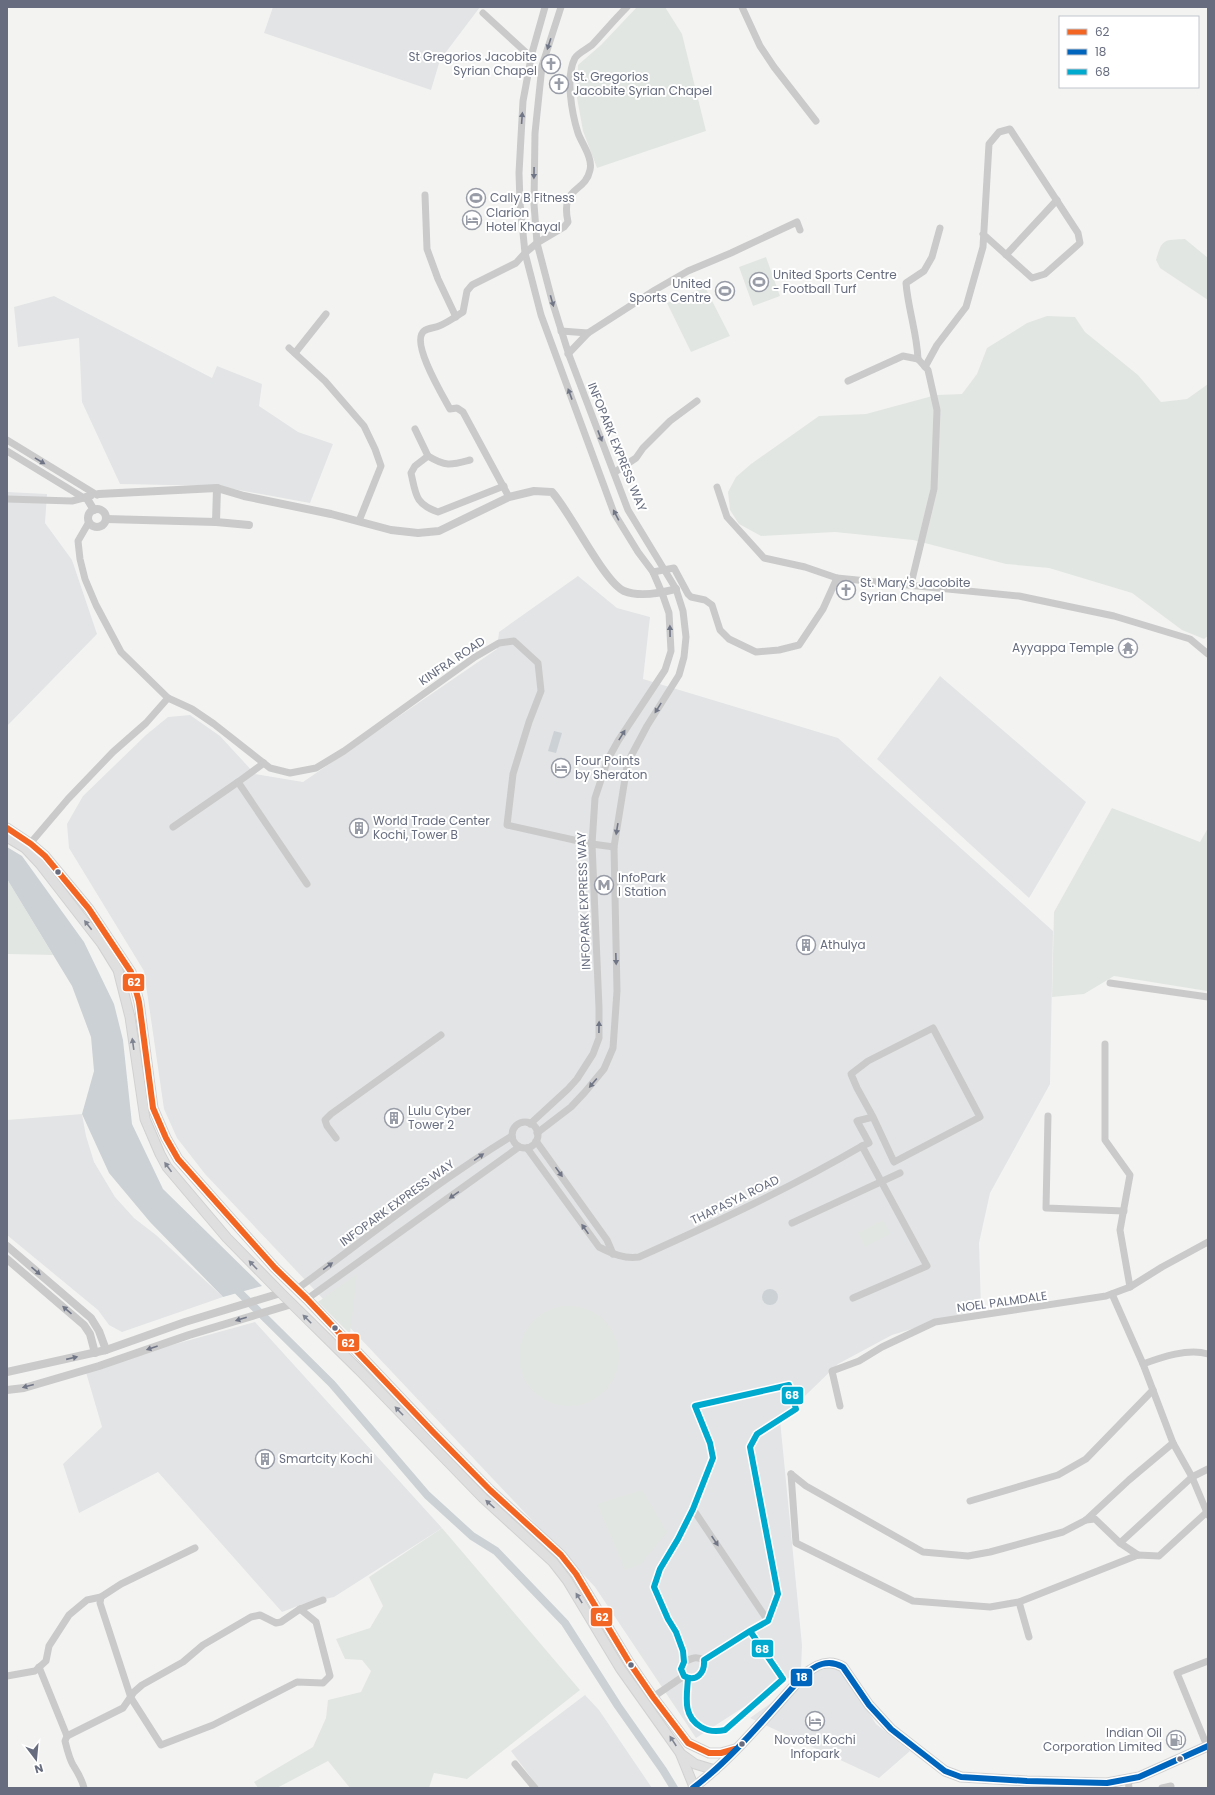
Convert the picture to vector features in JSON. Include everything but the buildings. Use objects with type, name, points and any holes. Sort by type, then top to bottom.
[{"type":"main road","points":[[7,828],[28,846],[40,864],[110,955],[118,970],[123,984],[130,1017],[145,1119],[167,1167],[227,1238],[280,1293],[483,1498],[553,1562],[567,1580],[620,1668],[681,1754],[694,1788],[755,1731],[807,1672],[820,1664],[829,1662],[836,1663],[843,1667],[869,1705],[891,1729],[945,1771],[962,1777],[1106,1785],[1128,1784],[1139,1777],[1207,1746]]},
{"type":"main road","points":[[7,837],[28,846],[45,856],[89,909],[131,972],[138,1002],[151,1101],[161,1128],[182,1165],[275,1268],[307,1299],[490,1490],[561,1555],[576,1574],[629,1662],[653,1697],[688,1743],[709,1753],[721,1753],[735,1749]]},
{"type":"main road","points":[[600,1634],[610,1629]]},
{"type":"main road","points":[[681,1754],[696,1764],[715,1770]]},
{"type":"street","name":"INFOPARK EXPRESS WAY","points":[[530,1124],[577,1079],[593,1054],[599,1038],[600,1008],[592,844],[596,798],[608,759],[618,741],[665,670],[671,651],[669,613],[662,593],[653,572],[638,552],[614,513],[542,315],[525,253],[520,203],[519,173],[523,101],[531,57],[545,7]]},
{"type":"street","name":"INFOPARK EXPRESS WAY","points":[[537,1137],[571,1107],[585,1092],[604,1069],[613,1048],[617,991],[614,847],[630,758],[647,726],[679,675],[684,657],[686,637],[682,611],[676,589],[628,510],[615,472],[568,354],[537,243],[534,204],[535,133],[542,66],[561,7]]},
{"type":"street","points":[[509,497],[463,412],[457,408],[450,409],[433,379],[420,344],[421,336],[424,331],[438,327],[463,312],[467,291],[472,285],[510,267],[537,243],[564,227],[568,222],[565,210],[570,194],[585,181],[590,170],[590,160],[578,133],[573,110],[570,76],[576,57],[590,46],[627,7]]},
{"type":"street","points":[[742,7],[760,46],[774,67],[816,121]]},
{"type":"street","points":[[483,13],[531,57]]},
{"type":"street","points":[[925,367],[937,345],[966,307],[982,247],[988,144],[999,132],[1010,129],[1078,233],[1080,243],[1045,274],[1032,278],[983,234]]},
{"type":"street","points":[[424,195],[427,249],[438,279],[456,317]]},
{"type":"street","points":[[1006,255],[1057,200]]},
{"type":"street","points":[[568,354],[588,333],[655,290],[688,271],[731,253],[797,222],[800,230]]},
{"type":"street","points":[[910,584],[934,489],[937,410],[928,370],[918,359],[917,346],[907,298],[906,283],[924,271],[932,257],[940,228]]},
{"type":"street","points":[[326,314],[292,351],[325,381],[364,426],[375,449],[381,466],[359,521]]},
{"type":"street","points":[[561,331],[588,333]]},
{"type":"street","points":[[848,381],[903,356],[918,359]]},
{"type":"street","points":[[615,472],[636,458],[643,448],[670,421],[697,401]]},
{"type":"street","points":[[415,428],[428,456],[450,466],[470,460]]},
{"type":"street","points":[[7,440],[98,495]]},
{"type":"street","points":[[7,451],[85,498],[94,510],[102,511],[106,519]]},
{"type":"street","points":[[428,456],[415,466],[411,473],[419,502],[424,508],[438,512],[504,486]]},
{"type":"street","points":[[717,487],[727,517],[764,558],[805,567],[837,578],[910,584],[1019,596],[1114,616],[1190,639],[1207,653]]},
{"type":"street","points":[[216,522],[217,488]]},
{"type":"street","points":[[7,500],[72,501],[98,495],[217,488],[244,496],[359,521],[404,533],[439,531],[509,497],[534,491],[552,492],[561,503],[604,570],[624,591],[662,593],[676,589]]},
{"type":"street","points":[[94,510],[88,517],[89,522],[78,540],[80,559],[85,579],[96,605],[121,652],[168,698],[192,709],[214,724],[264,763],[173,827]]},
{"type":"street","points":[[106,519],[216,522],[249,525]]},
{"type":"street","points":[[89,522],[93,526],[99,527],[104,524],[106,519]]},
{"type":"street","points":[[653,572],[671,568],[676,570],[691,597],[705,600],[712,605],[722,633],[729,639],[756,652],[779,650],[799,645],[823,609],[837,578]]},
{"type":"street","name":"KINFRA ROAD","points":[[264,763],[270,768],[290,773],[316,768],[344,751],[475,657],[499,643],[514,641],[538,663],[541,691],[529,722],[513,774],[507,825],[592,844]]},
{"type":"street","points":[[28,846],[63,804],[113,752],[146,723],[168,698]]},
{"type":"street","points":[[238,782],[307,884]]},
{"type":"street","points":[[592,844],[614,847]]},
{"type":"street","points":[[1110,983],[1208,997]]},
{"type":"street","points":[[933,1028],[980,1117],[894,1162],[873,1117],[857,1088],[852,1074],[868,1061],[933,1028]]},
{"type":"street","points":[[336,1138],[326,1126],[325,1120],[330,1114],[440,1035]]},
{"type":"street","points":[[1105,1044],[1105,1140],[1130,1175],[1120,1230],[1130,1287]]},
{"type":"street","points":[[1048,1116],[1046,1208],[1124,1211]]},
{"type":"street","points":[[853,1298],[927,1266],[862,1146],[869,1143],[857,1121],[873,1117]]},
{"type":"street","points":[[537,1137],[531,1147],[527,1148],[519,1147],[514,1143],[512,1136],[514,1128],[518,1124],[530,1124],[533,1126],[537,1137],[607,1240],[613,1254]]},
{"type":"street","name":"INFOPARK EXPRESS WAY","points":[[297,1289],[387,1223],[491,1149],[512,1136]]},
{"type":"street","name":"THAPASYA ROAD","points":[[527,1148],[599,1247],[613,1254],[627,1258],[639,1257],[711,1225],[801,1180],[862,1146]]},
{"type":"street","points":[[307,1299],[519,1147]]},
{"type":"street","points":[[792,1224],[880,1181],[900,1173]]},
{"type":"street","name":"NOEL PALMDALE","points":[[840,1406],[832,1372],[859,1361],[882,1347],[935,1322],[1066,1304],[1112,1294],[1130,1287],[1162,1267],[1208,1242]]},
{"type":"street","points":[[8,1252],[91,1318],[99,1331],[106,1350]]},
{"type":"street","points":[[8,1252],[84,1324],[90,1334],[95,1353]]},
{"type":"street","points":[[7,1372],[106,1350],[185,1322],[280,1293]]},
{"type":"street","points":[[1112,1294],[1143,1364],[1173,1444],[1192,1477],[1207,1512],[1159,1556],[1138,1555],[1019,1602],[990,1607],[913,1601],[796,1543],[791,1474],[806,1486],[923,1552],[968,1556],[990,1552],[1063,1532],[1086,1520],[1129,1480],[1173,1444]]},
{"type":"street","points":[[7,1390],[24,1388],[99,1366],[189,1335],[292,1304]]},
{"type":"street","points":[[1143,1364],[1168,1356],[1199,1352],[1208,1354]]},
{"type":"street","points":[[704,1660],[768,1621],[778,1594],[750,1447],[757,1434],[796,1409],[789,1385],[695,1406],[710,1443],[713,1458],[693,1509],[678,1539],[660,1569],[654,1586],[668,1619],[676,1632],[683,1651],[684,1662],[681,1669],[686,1677],[686,1705],[689,1716],[693,1722],[711,1731],[716,1732],[725,1730],[783,1679],[750,1632]]},
{"type":"street","points":[[970,1501],[1058,1474],[1086,1459],[1153,1390]]},
{"type":"street","points":[[1120,1543],[1192,1477],[1208,1469]]},
{"type":"street","points":[[693,1509],[768,1621]]},
{"type":"street","points":[[1086,1520],[1095,1519],[1120,1543],[1138,1555]]},
{"type":"street","points":[[7,1676],[35,1671],[46,1661],[49,1646],[69,1615],[87,1600],[101,1597],[121,1584],[194,1548]]},
{"type":"street","points":[[101,1597],[100,1603],[131,1698],[161,1745],[213,1725],[297,1682],[323,1683],[330,1676],[316,1622],[300,1609]]},
{"type":"street","points":[[67,1736],[123,1708],[134,1692],[142,1685],[158,1674],[183,1662],[203,1645],[251,1617],[260,1615],[276,1623],[281,1622],[300,1609],[323,1600]]},
{"type":"street","points":[[1019,1602],[1029,1637]]},
{"type":"street","points":[[684,1662],[698,1657],[704,1660]]},
{"type":"street","points":[[653,1697],[686,1677],[694,1678],[701,1674],[704,1668],[704,1660]]},
{"type":"street","points":[[1207,1746],[1177,1673],[1208,1662]]},
{"type":"street","points":[[39,1667],[67,1736],[65,1741],[68,1751],[73,1764],[81,1777],[84,1788]]},
{"type":"street","points":[[515,1764],[535,1788]]},
{"type":"street","points":[[1162,1788],[1171,1786]]},
{"type":"shaded area","points":[[273,7],[480,7],[440,60],[431,90],[264,33]]},
{"type":"shaded area","points":[[637,7],[665,7],[682,34],[706,131],[597,168],[583,131],[577,98],[578,65],[601,45]]},
{"type":"shaded area","points":[[1185,239],[1208,258],[1208,300],[1160,268],[1156,260],[1160,248],[1164,242]]},
{"type":"shaded area","name":"United Sports Centre - Football Turf","points":[[766,257],[780,296],[753,306],[739,267]]},
{"type":"shaded area","points":[[705,287],[730,336],[691,352],[667,303]]},
{"type":"shaded area","points":[[54,296],[212,378],[217,366],[262,384],[259,406],[298,432],[333,444],[310,503],[217,486],[120,484],[82,402],[79,338],[18,347],[14,307]]},
{"type":"shaded area","points":[[1047,316],[1075,317],[1085,332],[1138,375],[1161,402],[1187,399],[1208,384],[1208,636],[1204,639],[1182,630],[1132,593],[1049,568],[1006,564],[913,540],[835,532],[761,536],[739,524],[730,510],[728,492],[736,477],[751,464],[819,416],[866,414],[936,395],[962,394],[977,374],[987,348],[1027,323]]},
{"type":"shaded area","points":[[7,492],[47,494],[45,523],[72,560],[97,634],[7,726]]},
{"type":"shaded area","points":[[578,576],[617,608],[650,617],[643,679],[838,738],[1053,931],[1050,1084],[990,1193],[979,1243],[981,1308],[892,1335],[838,1364],[780,1420],[802,1645],[801,1670],[696,1738],[595,1587],[205,1174],[177,1138],[164,1109],[144,971],[69,848],[67,824],[83,796],[146,735],[168,717],[190,715],[220,736],[255,774],[303,782],[497,649],[499,632]]},
{"type":"shaded area","points":[[940,676],[1086,802],[1029,898],[877,759]]},
{"type":"shaded area","points":[[554,731],[562,733],[556,753],[548,751]]},
{"type":"shaded area","points":[[1112,808],[1200,842],[1208,828],[1207,991],[1114,976],[1084,994],[1052,997],[1054,912]]},
{"type":"shaded area","points":[[7,847],[22,856],[84,942],[114,1004],[123,1040],[132,1124],[163,1189],[262,1286],[223,1297],[150,1222],[109,1173],[82,1114],[94,1071],[91,1037],[72,986],[7,879]]},
{"type":"shaded area","points":[[7,879],[53,955],[7,954]]},
{"type":"shaded area","points":[[82,1114],[86,1136],[94,1162],[115,1197],[134,1218],[156,1235],[223,1297],[122,1332],[109,1325],[98,1310],[7,1235],[7,1120]]},
{"type":"shaded area","points":[[883,1220],[890,1234],[865,1247],[858,1233]]},
{"type":"shaded area","points":[[357,1274],[350,1334],[318,1302]]},
{"type":"shaded area","points":[[770,1289],[777,1294],[778,1297],[773,1304],[770,1305],[763,1300],[762,1297],[767,1290]]},
{"type":"shaded area","points":[[569,1306],[588,1310],[604,1321],[615,1337],[619,1356],[615,1375],[604,1391],[588,1402],[569,1406],[550,1402],[534,1391],[523,1375],[519,1356],[523,1337],[534,1321],[550,1310]]},
{"type":"shaded area","points":[[255,1322],[442,1528],[334,1597],[303,1604],[282,1612],[158,1472],[79,1513],[63,1464],[102,1427],[85,1369]]},
{"type":"shaded area","points":[[642,1490],[667,1532],[641,1564],[625,1570],[597,1504]]},
{"type":"shaded area","points":[[442,1528],[580,1690],[467,1779],[434,1773],[429,1788],[350,1788],[328,1761],[277,1788],[258,1788],[254,1782],[313,1747],[326,1718],[328,1700],[361,1692],[371,1671],[362,1660],[345,1659],[336,1639],[370,1628],[383,1606],[369,1577]]},
{"type":"shaded area","name":"Novotel Kochi Infopark","points":[[832,1667],[844,1674],[876,1724],[910,1751],[879,1778],[750,1718],[815,1672]]},
{"type":"shaded area","points":[[585,1695],[599,1710],[652,1788],[539,1788],[511,1751]]},
{"type":"waterway","points":[[232,1285],[332,1384],[427,1495],[472,1536],[496,1551],[565,1623],[618,1706],[674,1788]]},
{"type":"transit line","name":"62","points":[[7,828],[31,844],[45,856],[89,909],[131,972],[139,1002],[153,1108],[166,1138],[178,1159],[275,1268],[307,1299],[434,1433],[490,1490],[561,1555],[576,1574],[629,1662],[653,1697],[688,1743],[709,1753],[721,1753],[735,1749]]},
{"type":"transit line","name":"68","points":[[688,1678],[688,1711],[695,1722],[701,1727],[710,1731],[725,1730],[783,1679],[750,1631],[768,1621],[778,1594],[750,1447],[757,1434],[796,1409],[789,1385],[695,1406],[710,1443],[713,1458],[693,1509],[678,1539],[660,1569],[654,1587],[668,1619],[676,1632],[683,1651],[684,1662],[681,1669],[684,1676],[693,1678],[699,1675],[702,1672],[704,1660],[750,1631]]},
{"type":"transit line","name":"18","points":[[693,1788],[737,1749],[803,1676],[817,1666],[827,1663],[837,1664],[843,1667],[869,1705],[891,1729],[945,1771],[961,1777],[1027,1781],[1107,1783],[1139,1777],[1208,1746]]},
{"type":"place","name":"St Gregorios Jacobite Syrian Chapel","points":[[551,64]]},
{"type":"place","name":"St. Gregorios Jacobite Syrian Chapel","points":[[559,84]]},
{"type":"place","name":"Cally B Fitness","points":[[476,198]]},
{"type":"place","name":"Clarion Hotel Khayal","points":[[472,220]]},
{"type":"place","name":"United Sports Centre - Football Turf","points":[[759,282]]},
{"type":"place","name":"United Sports Centre","points":[[725,291]]},
{"type":"place","name":"St. Mary's Jacobite Syrian Chapel","points":[[846,590]]},
{"type":"place","name":"Ayyappa Temple","points":[[1128,648]]},
{"type":"place","name":"Four Points by Sheraton","points":[[561,768]]},
{"type":"place","name":"World Trade Center Kochi, Tower B","points":[[359,828]]},
{"type":"place","name":"InfoPark I Station","points":[[604,885]]},
{"type":"place","name":"Athulya","points":[[806,945]]},
{"type":"place","name":"Lulu Cyber Tower 2","points":[[394,1118]]},
{"type":"place","name":"Smartcity Kochi","points":[[265,1459]]},
{"type":"place","name":"Novotel Kochi Infopark","points":[[815,1721]]},
{"type":"place","name":"Indian Oil Corporation Limited","points":[[1176,1740]]}]
